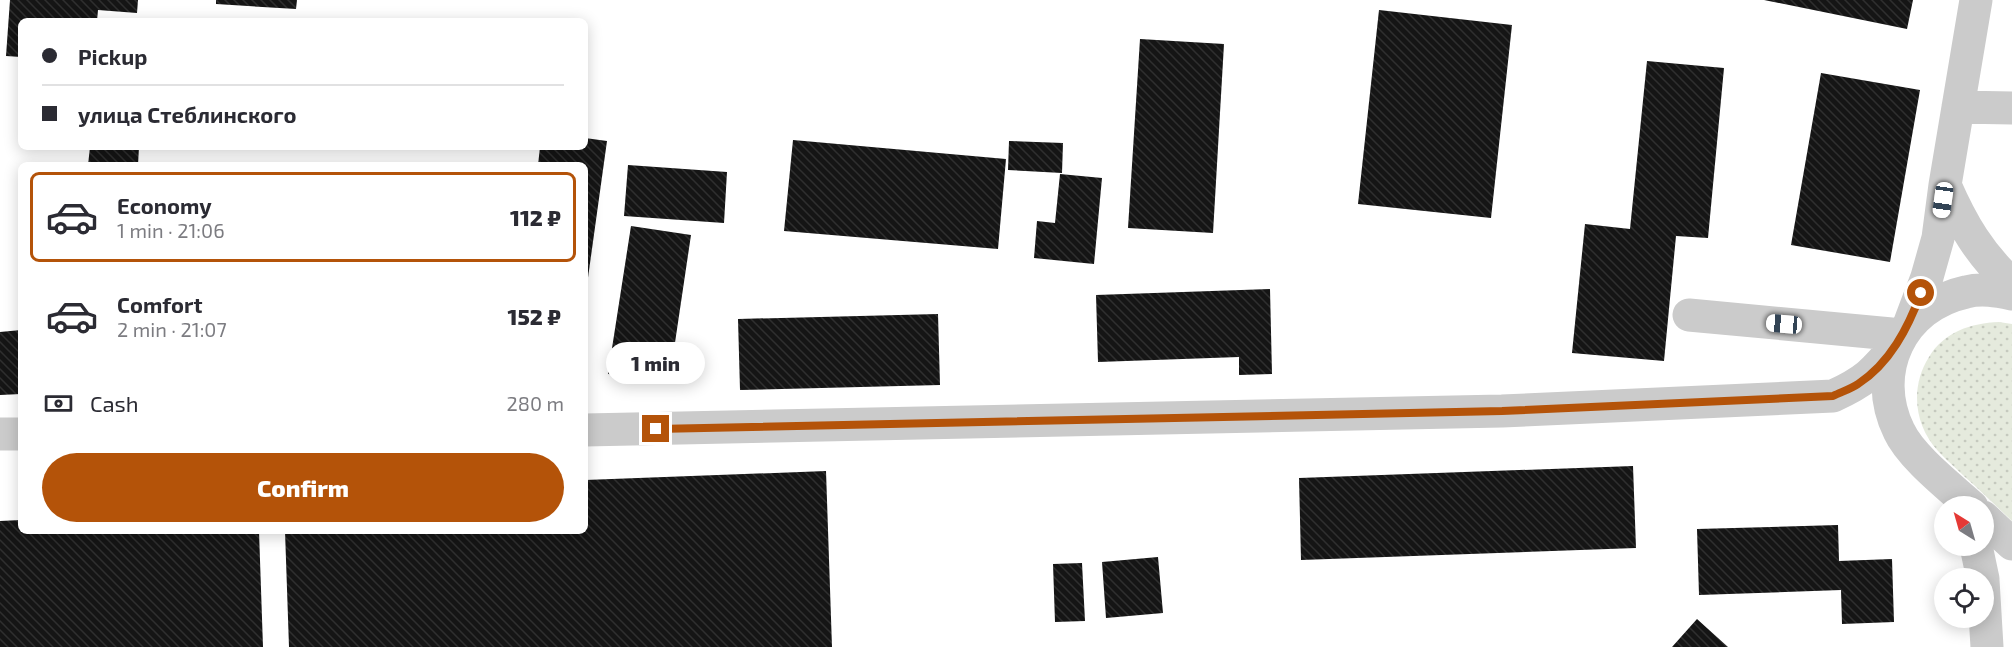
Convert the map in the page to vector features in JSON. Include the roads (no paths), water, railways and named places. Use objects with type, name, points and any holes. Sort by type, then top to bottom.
[{"type":"street","points":[[1914,453],[1900,434],[1891,413],[1887,390],[1889,367],[1927,277],[1938,238],[1976,0]]},
{"type":"street","points":[[1958,107],[2012,108]]},
{"type":"street","points":[[1945,185],[1959,216],[1983,254],[2012,284]]},
{"type":"street","points":[[588,430],[1502,411],[1833,396],[1858,385],[1880,365],[1902,335],[1926,309],[1946,297],[1968,291],[1991,290],[2012,294]]},
{"type":"street","points":[[1689,315],[1902,335]]},
{"type":"street","points":[[1833,396],[1847,401],[1874,417],[1959,496]]},
{"type":"street","points":[[0,434],[18,434]]},
{"type":"street","points":[[1994,528],[2012,544]]},
{"type":"street","points":[[1986,628],[1987,647]]}]
